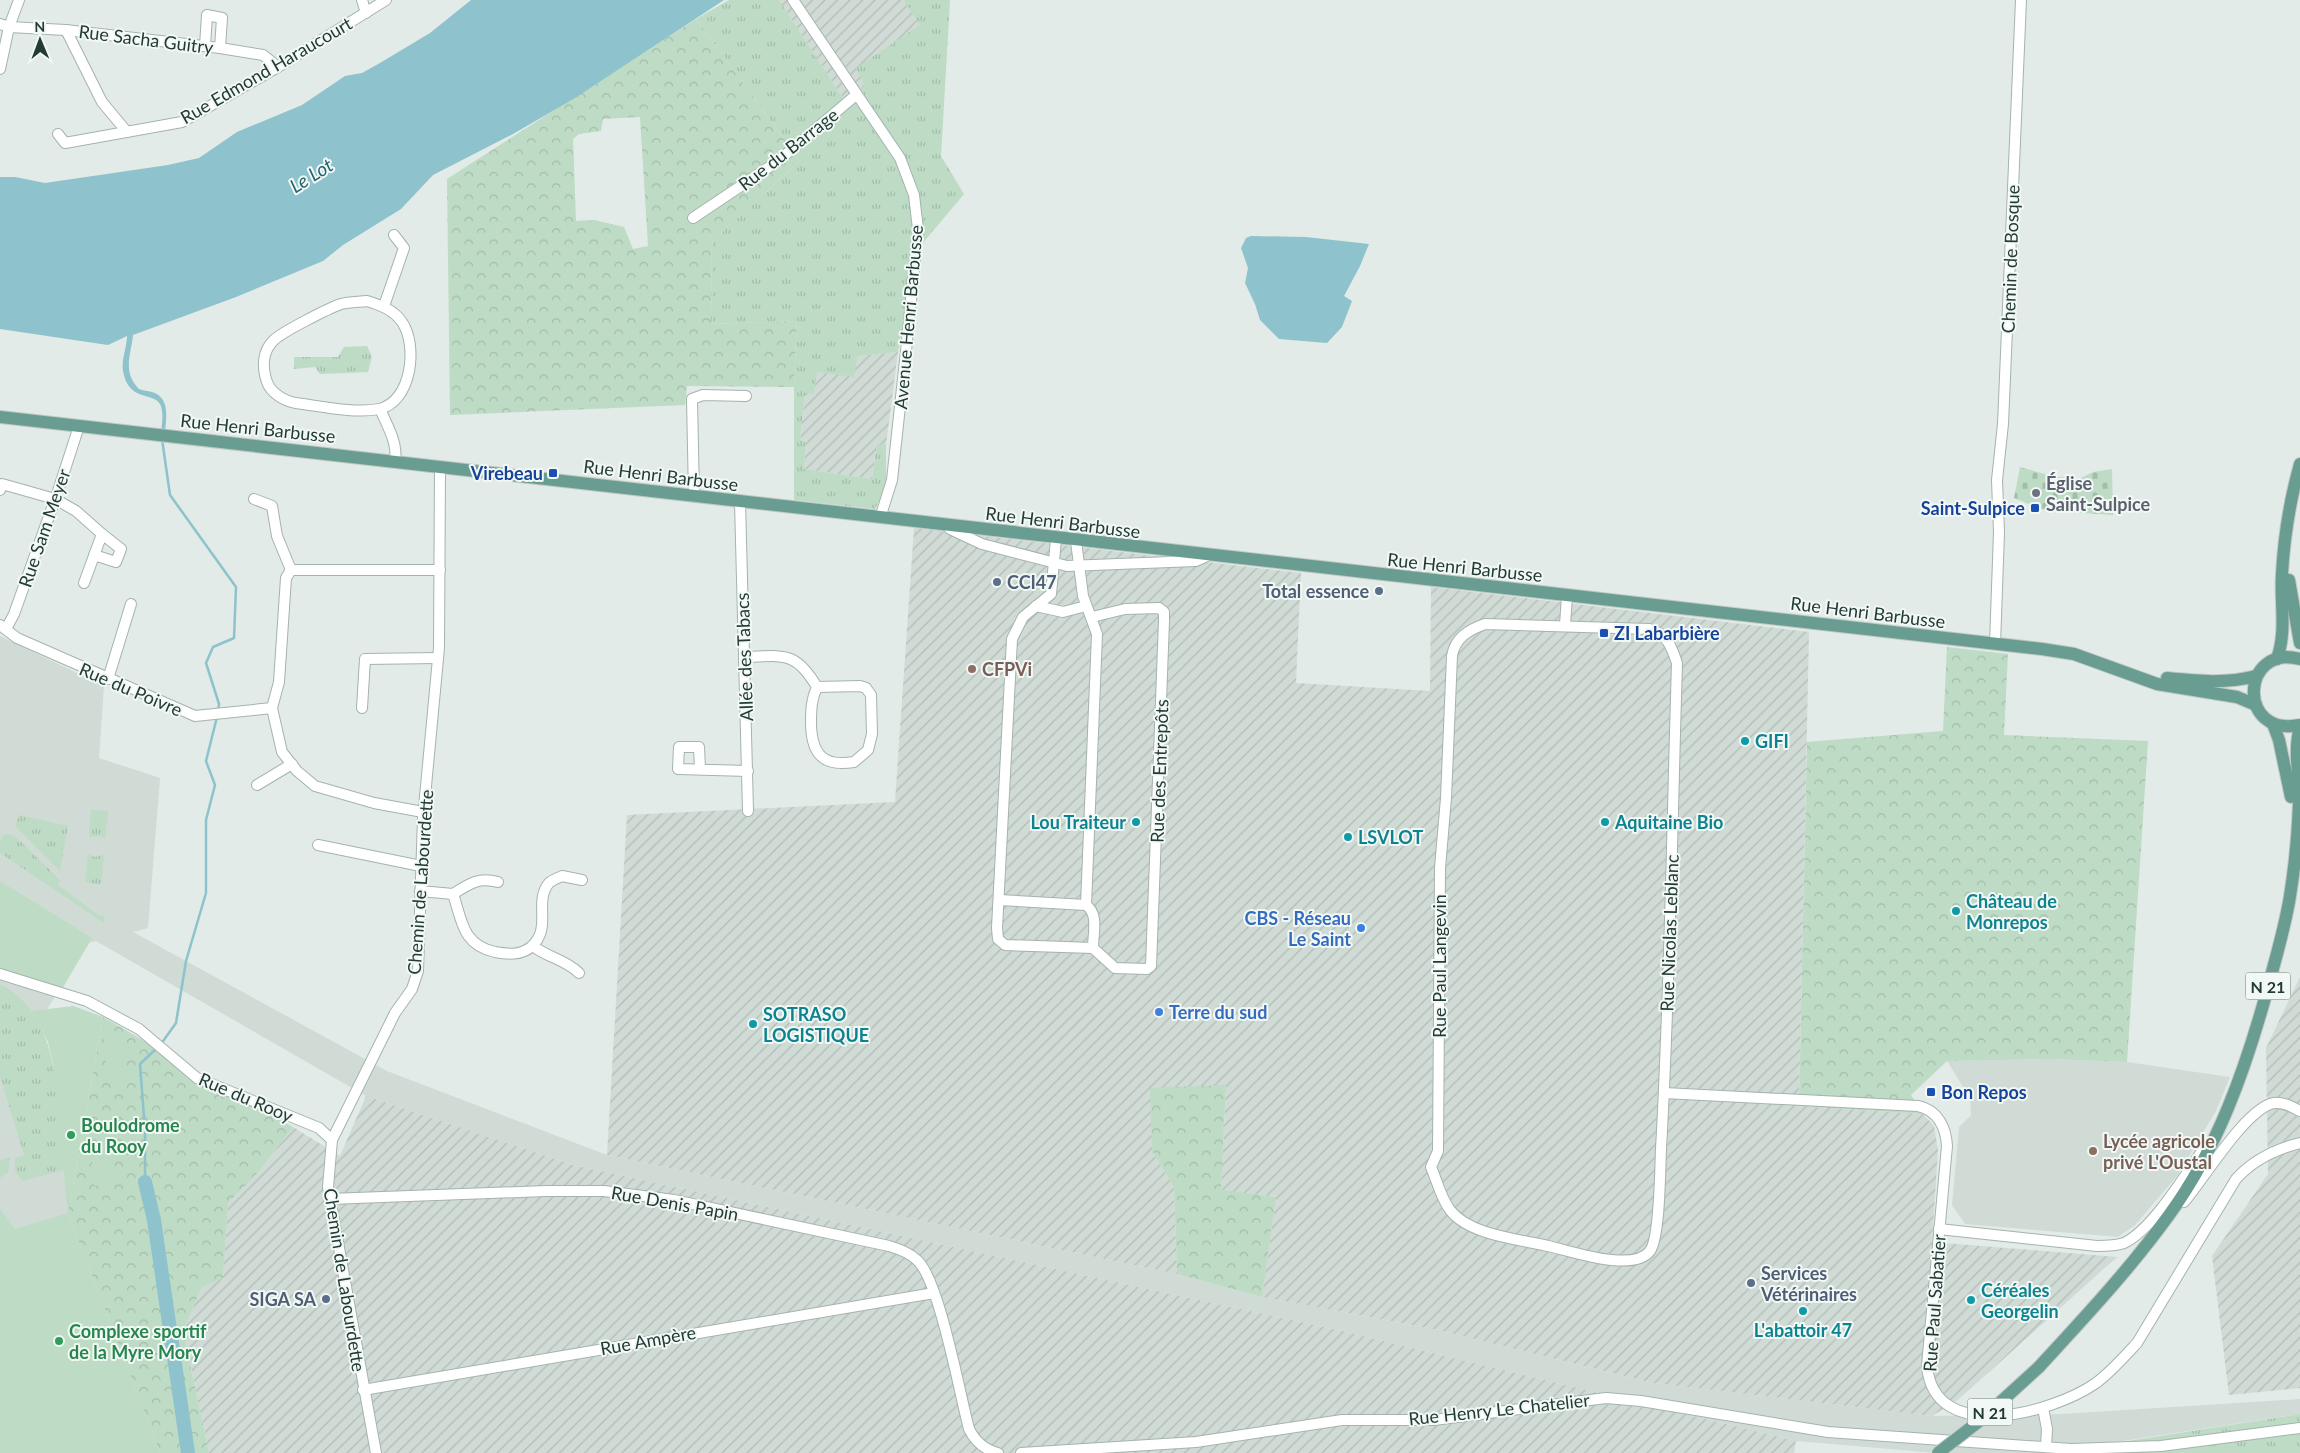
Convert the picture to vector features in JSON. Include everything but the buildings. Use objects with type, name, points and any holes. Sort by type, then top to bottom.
[{"type":"main road","name":"Rue Henri Barbusse","points":[[0,417],[2074,654],[2157,684],[2237,697],[2256,705]]},
{"type":"main road","points":[[2277,659],[2282,644],[2282,577],[2285,543],[2292,492],[2300,464]]},
{"type":"main road","points":[[2285,543],[2300,643]]},
{"type":"main road","points":[[2300,659],[2290,656],[2277,659],[2264,666],[2256,676],[2253,691],[2256,705],[2263,716],[2273,724],[2289,727],[2300,726]]},
{"type":"main road","name":"Rue Henri Barbusse","points":[[2120,670],[2182,680],[2238,680],[2256,676]]},
{"type":"main road","name":"N 21","points":[[2273,724],[2279,740],[2290,786],[2296,844]]},
{"type":"main road","name":"N 21","points":[[1938,1453],[1982,1419],[2039,1367],[2111,1287],[2170,1214],[2205,1158],[2234,1097],[2253,1042],[2290,899],[2299,800],[2296,741],[2300,726]]},
{"type":"street","points":[[0,69],[5,25],[19,0]]},
{"type":"street","points":[[362,0],[366,12]]},
{"type":"street","name":"Rue Edmond Haraucourt","points":[[58,134],[65,143],[182,122],[386,0]]},
{"type":"street","name":"Avenue Henri Barbusse","points":[[793,0],[900,158],[914,196],[918,229],[892,480],[880,518]]},
{"type":"street","name":"Chemin de Bosque","points":[[1995,644],[1997,480],[2003,424],[2021,0]]},
{"type":"street","points":[[204,46],[207,15],[222,18],[220,48]]},
{"type":"street","name":"Rue Sacha Guitry","points":[[5,25],[66,30],[220,48],[263,55],[278,66]]},
{"type":"street","points":[[66,30],[102,102],[127,132]]},
{"type":"street","name":"Rue du Barrage","points":[[693,218],[778,161],[856,95]]},
{"type":"street","points":[[384,306],[404,248],[394,235]]},
{"type":"street","points":[[367,301],[384,306],[402,322],[410,344],[410,369],[405,388],[380,409],[346,409],[288,402],[270,389],[263,371],[264,356],[273,340],[341,304],[367,301]]},
{"type":"street","points":[[694,497],[692,398],[702,395],[746,396]]},
{"type":"street","points":[[380,409],[395,449],[394,461]]},
{"type":"street","name":"Rue Sam Meyer","points":[[3,627],[14,614],[79,426]]},
{"type":"street","name":"Chemin de Labourdette","points":[[376,1453],[329,1200],[332,1140],[395,1014],[412,989],[418,972],[423,812],[438,658],[440,467]]},
{"type":"street","points":[[0,490],[2,484],[55,499],[76,511],[120,550],[116,562],[94,555]]},
{"type":"street","points":[[254,499],[272,506],[277,536],[291,570]]},
{"type":"street","name":"Allée des Tabacs","points":[[740,502],[748,811]]},
{"type":"street","points":[[950,526],[950,529],[955,533],[982,544],[1055,564],[1078,566],[1196,561],[1207,556]]},
{"type":"street","points":[[84,583],[102,534]]},
{"type":"street","points":[[1056,539],[1055,564],[1050,594],[1023,617],[1012,639],[998,939],[1005,945],[1093,948],[1094,914],[1086,905],[1097,634],[1092,617],[1086,606],[1078,566],[1076,541]]},
{"type":"street","points":[[291,570],[440,570]]},
{"type":"street","points":[[291,570],[286,578],[279,682],[272,708],[282,752],[315,786],[374,803],[423,812]]},
{"type":"street","points":[[1564,625],[1567,596]]},
{"type":"street","points":[[108,679],[131,604]]},
{"type":"street","points":[[1036,606],[1063,612],[1086,606]]},
{"type":"street","name":"Rue des Entrepôts","points":[[1092,617],[1125,609],[1159,608],[1164,612],[1151,966],[1147,969],[1114,968],[1093,948]]},
{"type":"street","name":"Rue Paul Langevin","points":[[1564,625],[1485,624],[1472,629],[1456,642],[1453,648],[1446,798],[1440,868],[1438,1152],[1431,1167],[1451,1211],[1461,1221],[1479,1230],[1619,1261],[1640,1258],[1649,1252],[1653,1245]]},
{"type":"street","name":"Rue Nicolas Leblanc","points":[[1564,625],[1656,630],[1670,643],[1677,663],[1664,1093],[1657,1220],[1653,1245]]},
{"type":"street","name":"Rue du Poivre","points":[[3,627],[12,636],[195,716],[272,708]]},
{"type":"street","points":[[744,657],[787,656],[809,673],[817,687]]},
{"type":"street","points":[[362,708],[365,659],[438,658]]},
{"type":"street","points":[[860,686],[869,691],[871,695],[871,742],[868,750],[854,762],[832,763],[822,757],[813,745],[811,701],[817,687],[860,686]]},
{"type":"street","points":[[257,785],[292,764]]},
{"type":"street","points":[[700,769],[748,771]]},
{"type":"street","points":[[318,845],[421,866]]},
{"type":"street","points":[[454,894],[464,931],[472,943],[487,950],[511,955],[527,951],[539,940],[544,922],[543,896],[549,883],[562,876],[582,880]]},
{"type":"street","points":[[420,891],[454,894],[472,881],[485,879],[498,882]]},
{"type":"street","points":[[999,900],[1086,905]]},
{"type":"street","points":[[533,946],[544,955],[569,963],[579,973]]},
{"type":"street","name":"Rue du Rooy","points":[[0,974],[87,1001],[139,1030],[197,1078],[319,1128],[332,1140]]},
{"type":"street","name":"Rue Paul Sabatier","points":[[1664,1093],[1926,1108],[1941,1122],[1946,1134],[1926,1366],[1934,1394],[1951,1408],[1974,1414],[2002,1414],[2043,1408],[2055,1404],[2096,1383],[2121,1361],[2137,1343],[2236,1179],[2243,1171],[2268,1154],[2300,1143]]},
{"type":"street","points":[[2170,1214],[2185,1201],[2253,1114],[2274,1103],[2285,1104],[2300,1111]]},
{"type":"street","points":[[1939,1229],[2097,1246],[2122,1244],[2143,1228],[2175,1191],[2222,1123]]},
{"type":"street","name":"Rue Denis Papin","points":[[329,1200],[546,1191],[604,1191],[674,1200],[890,1246],[917,1260],[927,1272],[934,1293]]},
{"type":"street","points":[[934,1293],[969,1429],[980,1444],[998,1453]]},
{"type":"street","name":"Rue Ampère","points":[[363,1390],[934,1293]]},
{"type":"street","name":"Rue Henry Le Chatelier","points":[[1021,1453],[1081,1451],[1196,1442],[1342,1420],[1434,1420],[1606,1398],[1641,1401],[1828,1432],[2046,1447],[2095,1449],[2161,1446],[2300,1428]]},
{"type":"street","points":[[2043,1408],[2047,1429],[2046,1447]]},
{"type":"shaded area","points":[[779,0],[904,0],[921,25],[857,68],[865,86],[843,98]]},
{"type":"shaded area","points":[[898,352],[886,445],[877,445],[872,479],[804,469],[806,442],[800,441],[805,393],[816,372],[854,376],[856,356]]},
{"type":"shaded area","points":[[914,528],[1301,573],[1296,683],[1430,691],[1431,587],[1809,632],[1799,1106],[1923,1114],[1934,1126],[1938,1150],[1932,1242],[2117,1257],[1959,1399],[1932,1416],[1653,1383],[1438,1330],[1262,1297],[1276,1197],[1221,1191],[1226,1085],[1152,1151],[1174,1187],[1177,1274],[607,1155],[627,815],[895,802]]},
{"type":"shaded area","points":[[0,636],[104,686],[99,758],[160,778],[148,928],[133,932],[387,1071],[607,1155],[1177,1274],[1262,1297],[1438,1330],[1653,1383],[1932,1416],[2062,1414],[2300,1399],[2300,1414],[2044,1453],[1937,1453],[1796,1441],[1338,1330],[573,1165],[366,1096],[96,941],[89,943],[39,1022],[55,1090],[64,1170],[72,1217],[12,1230],[0,1217]]},
{"type":"shaded area","points":[[2300,977],[2300,1388],[2229,1395],[2212,1256],[2268,1174],[2266,1048]]},
{"type":"shaded area","points":[[2049,1059],[2127,1062],[2230,1077],[2216,1111],[2177,1176],[2135,1225],[2118,1237],[1965,1224],[1952,1205],[1959,1127],[1971,1115],[1970,1098],[1947,1061]]},
{"type":"shaded area","points":[[366,1096],[573,1165],[1338,1330],[1796,1441],[1794,1453],[209,1453],[183,1331],[202,1287],[223,1278],[228,1203],[260,1170],[293,1127],[340,1156]]},
{"type":"green space","points":[[729,0],[779,0],[843,98],[865,86],[856,68],[920,25],[904,0],[950,0],[941,156],[964,194],[916,251],[898,352],[857,356],[854,377],[817,372],[814,393],[805,393],[800,440],[806,442],[804,469],[872,479],[877,444],[886,445],[886,486],[875,509],[794,500],[794,387],[797,321],[711,324],[712,241],[800,161],[696,19]]},
{"type":"green space","points":[[696,19],[800,161],[712,241],[711,324],[797,321],[794,387],[687,386],[685,405],[450,415],[447,179]],"holes":[[[640,117],[648,246],[633,249],[624,227],[594,220],[576,221],[573,139],[579,134],[601,131],[603,119]]]},
{"type":"green space","points":[[367,346],[372,357],[368,372],[320,374],[315,367],[294,369],[294,357],[338,357],[344,347]]},
{"type":"green space","points":[[2020,467],[2052,476],[2079,479],[2093,472],[2112,469],[2113,515],[2044,510],[2014,498]]},
{"type":"green space","points":[[1947,647],[2008,654],[2004,735],[2148,741],[2127,1062],[2049,1059],[1947,1061],[1911,1095],[1923,1114],[1799,1106],[1807,742],[1943,731]]},
{"type":"green space","points":[[91,810],[108,811],[105,839],[101,836],[89,837]]},
{"type":"green space","points":[[19,815],[68,826],[60,871],[15,826]]},
{"type":"green space","points":[[4,834],[14,835],[60,880],[58,885],[98,915],[104,916],[104,923],[0,853],[0,842]]},
{"type":"green space","points":[[88,854],[94,857],[104,855],[101,884],[87,883],[85,881]]},
{"type":"green space","points":[[0,881],[92,938],[62,989],[0,968]]},
{"type":"green space","points":[[0,984],[21,998],[36,1018],[46,1041],[58,1093],[64,1170],[22,1181],[15,1171],[15,1158],[24,1155],[0,1076]]},
{"type":"green space","name":"Complexe sportif de la Myre Mory","points":[[73,1006],[103,1017],[68,1214],[160,1453],[0,1453],[0,1209],[15,1229],[68,1213],[53,1063],[48,1042],[32,1011]]},
{"type":"green space","points":[[103,1017],[293,1127],[260,1170],[228,1203],[223,1278],[202,1287],[183,1331],[209,1453],[160,1453],[68,1214]]},
{"type":"green space","points":[[121,1031],[126,1082],[108,1084],[103,1032]]},
{"type":"green space","points":[[1226,1085],[1221,1190],[1276,1197],[1262,1297],[1177,1274],[1174,1187],[1152,1151],[1150,1088]]},
{"type":"green space","points":[[114,1145],[116,1185],[94,1186],[91,1146]]},
{"type":"green space","points":[[10,1158],[8,1172],[0,1178],[0,1160]]},
{"type":"green space","points":[[2300,1414],[2300,1453],[2044,1453],[2064,1451]]},
{"type":"water","name":"Le Lot","points":[[471,0],[724,0],[575,98],[513,134],[433,175],[401,209],[343,245],[323,261],[236,297],[133,335],[129,370],[134,383],[139,389],[155,393],[163,400],[166,410],[165,432],[161,432],[162,414],[157,400],[135,392],[126,381],[123,371],[123,358],[127,336],[108,345],[0,329],[0,177],[15,177],[45,183],[168,165],[199,158],[237,132],[302,105],[345,76],[362,73],[380,63],[430,33]]},
{"type":"water","points":[[1251,236],[1306,237],[1369,244],[1344,296],[1352,301],[1342,327],[1327,343],[1279,339],[1260,320],[1245,283],[1248,268],[1241,248],[1246,238]]},
{"type":"waterway","points":[[162,439],[170,495],[236,587],[234,638],[213,647],[206,663],[219,704],[218,712]]},
{"type":"waterway","points":[[161,1044],[176,1023],[186,961],[206,893],[206,820],[215,785],[206,761],[217,717]]},
{"type":"waterway","points":[[145,1182],[145,1131],[140,1064],[157,1048]]},
{"type":"waterway","points":[[145,1182],[154,1220],[188,1453]]},
{"type":"place","name":"Virebeau","points":[[553,473]]},
{"type":"place","name":"Église Saint-Sulpice","points":[[2036,493]]},
{"type":"place","name":"Saint-Sulpice","points":[[2035,508]]},
{"type":"place","name":"CCI47","points":[[997,582]]},
{"type":"place","name":"Total essence","points":[[1379,591]]},
{"type":"place","name":"ZI Labarbière","points":[[1604,633]]},
{"type":"place","name":"CFPVi","points":[[972,669]]},
{"type":"place","name":"GIFI","points":[[1745,741]]},
{"type":"place","name":"Lou Traiteur","points":[[1136,822]]},
{"type":"place","name":"Aquitaine Bio","points":[[1605,822]]},
{"type":"place","name":"LSVLOT","points":[[1348,837]]},
{"type":"place","name":"Château de Monrepos","points":[[1956,911]]},
{"type":"place","name":"CBS - Réseau Le Saint","points":[[1361,928]]},
{"type":"place","name":"Terre du sud","points":[[1159,1012]]},
{"type":"place","name":"SOTRASO LOGISTIQUE","points":[[753,1024]]},
{"type":"place","name":"Bon Repos","points":[[1931,1092]]},
{"type":"place","name":"Boulodrome du Rooy","points":[[71,1135]]},
{"type":"place","name":"Lycée agricole privé L'Oustal","points":[[2093,1151]]},
{"type":"place","name":"Services Vétérinaires","points":[[1751,1283]]},
{"type":"place","name":"SIGA SA","points":[[326,1299]]},
{"type":"place","name":"Céréales Georgelin","points":[[1971,1300]]},
{"type":"place","name":"L'abattoir 47","points":[[1803,1311]]},
{"type":"place","name":"Complexe sportif de la Myre Mory","points":[[59,1341]]}]
